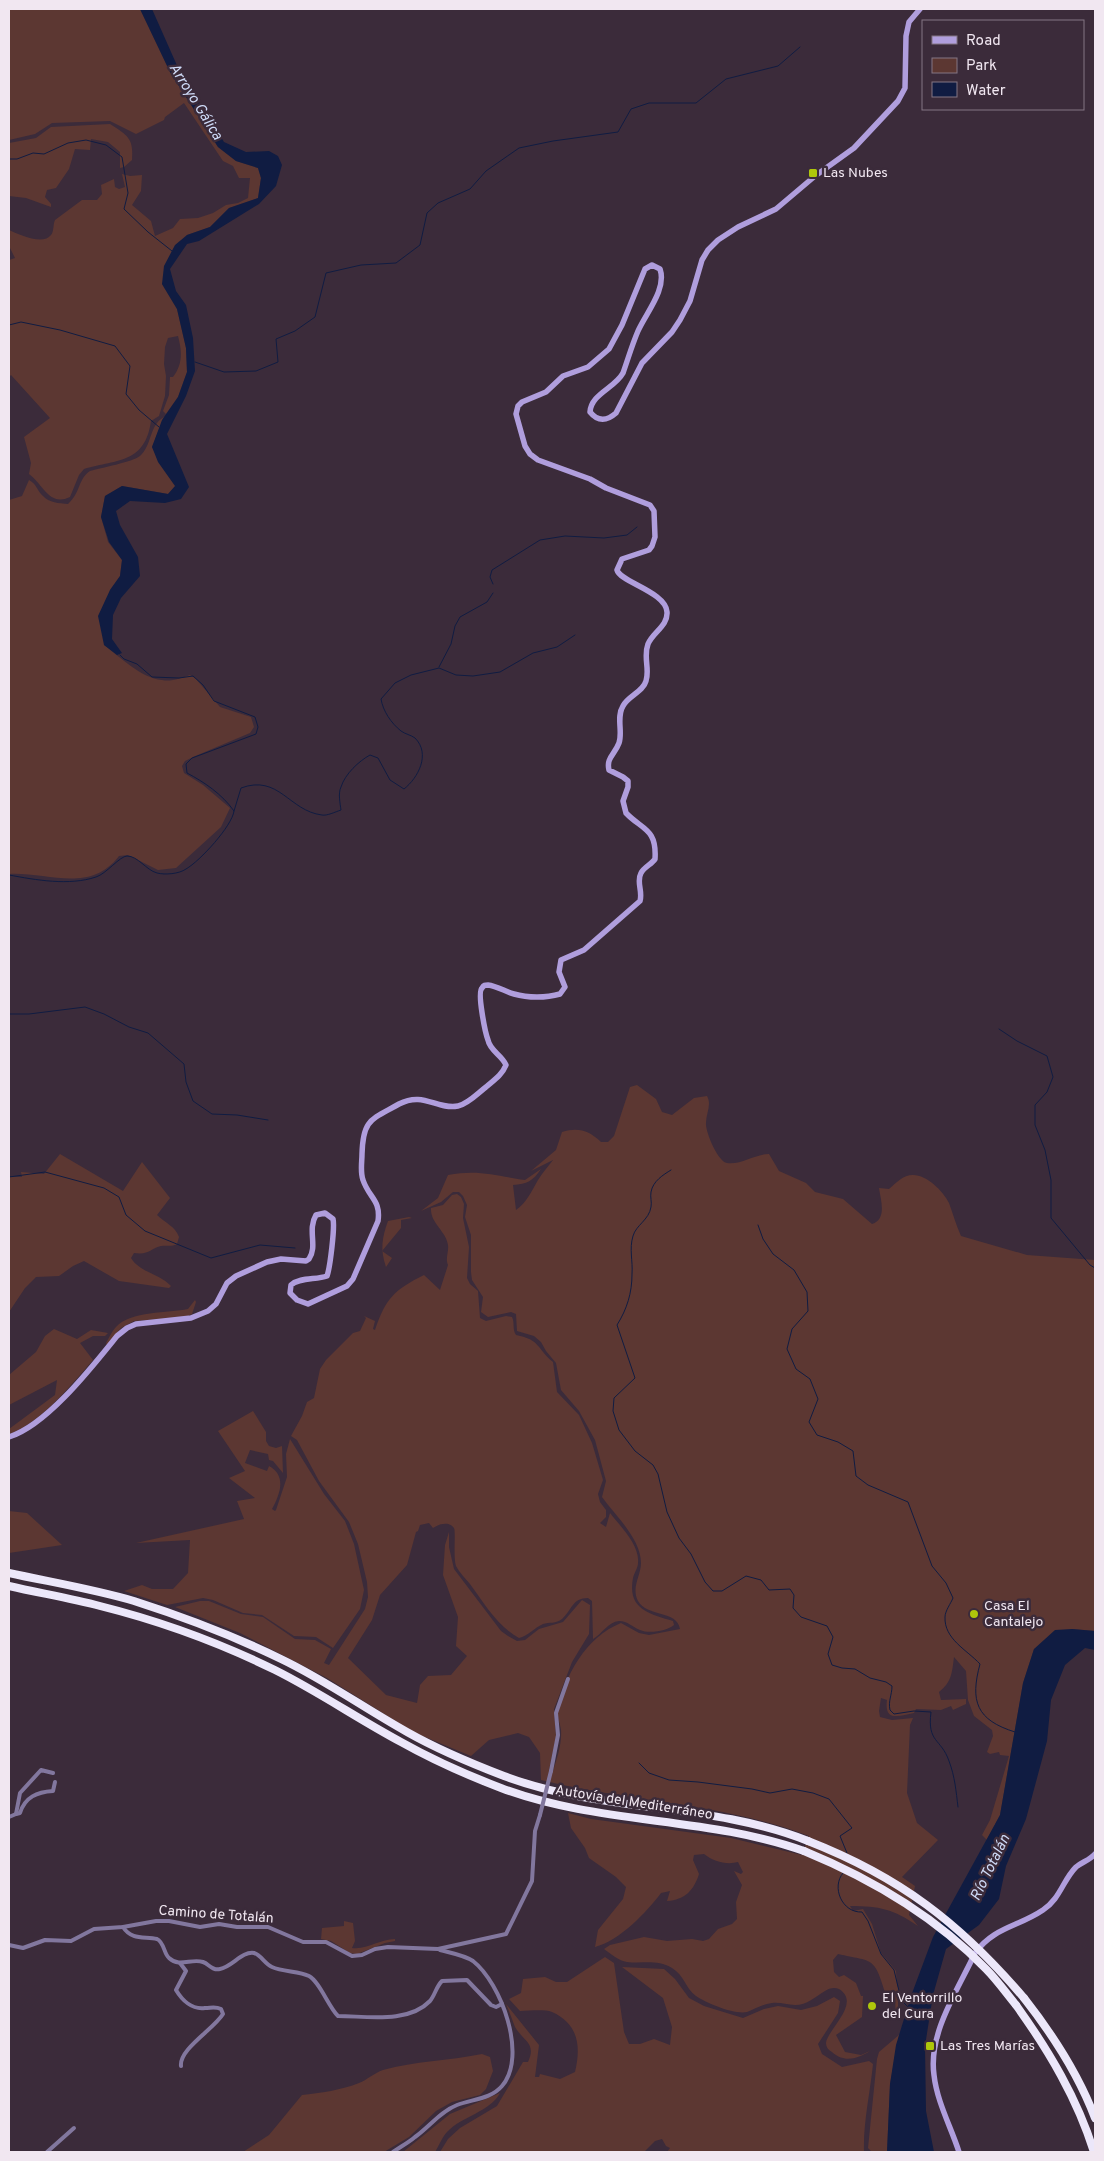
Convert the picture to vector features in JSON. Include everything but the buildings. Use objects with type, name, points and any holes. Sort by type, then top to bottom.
[{"type":"highway","name":"Autovía del Mediterráneo","points":[[9,1572],[132,1601],[205,1626],[322,1679],[406,1731],[446,1752],[505,1777],[594,1800],[740,1820],[778,1829],[846,1856],[925,1902],[962,1932],[993,1961],[1050,2031],[1073,2068],[1095,2118]]},
{"type":"highway","name":"Autovía del Mediterráneo","points":[[9,1586],[145,1618],[209,1640],[318,1692],[399,1741],[439,1762],[502,1789],[545,1802],[596,1813],[738,1832],[775,1841],[841,1866],[877,1885],[917,1910],[956,1941],[987,1970],[1016,2004],[1041,2040],[1063,2077],[1094,2152]]},
{"type":"main road","points":[[9,1437],[41,1418],[54,1406],[117,1336],[127,1328],[136,1324],[192,1318],[208,1311],[216,1304],[227,1283],[246,1271],[281,1258],[306,1261],[309,1259],[312,1251],[311,1223],[316,1215],[321,1213],[330,1215],[334,1225],[330,1268],[327,1276],[318,1279],[295,1281],[291,1285],[290,1293],[297,1300],[308,1304],[347,1286],[353,1279],[378,1221],[379,1212],[376,1202],[365,1186],[362,1173],[362,1134],[366,1126],[373,1119],[408,1100],[418,1098],[456,1106],[463,1104],[477,1094],[501,1074],[506,1065],[504,1059],[492,1049],[488,1042],[480,1004],[479,994],[481,989],[486,985],[491,985],[525,996],[552,996],[560,994],[565,987],[559,972],[561,960],[584,950],[640,901],[641,894],[638,883],[641,872],[655,859],[653,838],[649,830],[626,813],[623,802],[628,781],[609,770],[608,764],[619,744],[623,704],[644,687],[647,675],[645,653],[649,642],[662,626],[666,616],[665,606],[652,593],[642,586],[621,577],[617,570],[622,558],[649,550],[652,546],[655,537],[654,511],[650,505],[606,488],[590,478],[538,460],[530,454],[519,431],[516,410],[522,402],[546,392],[563,376],[588,367],[600,358],[616,338],[646,269],[652,265],[656,266],[662,274],[659,290],[638,332],[623,373],[620,378],[595,399],[590,408],[590,412],[597,419],[601,420],[610,418],[616,413],[642,363],[672,332],[680,320],[690,302],[702,260],[708,250],[718,240],[738,227],[776,209],[815,176],[854,148],[898,101],[905,88],[906,36],[909,22],[920,9]]},
{"type":"main road","points":[[959,2152],[936,2085],[933,2064],[936,2039],[975,1953],[991,1935],[1029,1919],[1045,1909],[1061,1892],[1075,1868],[1095,1854]]},
{"type":"street","name":"Camino de Totalán","points":[[9,1945],[23,1948],[45,1940],[71,1941],[94,1929],[123,1927],[156,1921],[176,1922],[195,1927],[219,1924],[238,1927],[268,1927],[303,1942],[326,1942],[352,1956],[388,1947],[438,1949],[506,1934],[532,1881],[535,1831],[551,1771],[558,1735],[556,1713],[568,1679]]},
{"type":"street","points":[[16,1814],[20,1793],[41,1770],[53,1773]]},
{"type":"street","points":[[9,1816],[20,1813],[23,1804],[28,1798],[53,1791],[55,1782]]},
{"type":"street","points":[[123,1927],[126,1932],[143,1939],[157,1939],[160,1941],[168,1958],[180,1963],[203,1962],[211,1968],[218,1970],[230,1966],[247,1954],[253,1953],[270,1966],[290,1973],[307,1975],[312,1978],[332,2011],[338,2016],[394,2017],[408,2014],[422,2008],[432,2000],[437,1986],[442,1981],[467,1980],[491,2005],[496,2007],[502,2004]]},
{"type":"street","points":[[393,2152],[415,2138],[451,2107],[486,2097],[497,2091],[504,2084],[513,2060],[512,2039],[502,2004],[485,1975],[472,1961],[438,1949]]},
{"type":"street","points":[[180,1963],[186,1971],[176,1990],[182,2000],[202,2009],[221,2008],[223,2014],[218,2023],[186,2051],[180,2061],[181,2066]]},
{"type":"street","points":[[47,2152],[74,2128]]},
{"type":"green space","points":[[9,9],[140,9],[170,72],[218,147],[236,161],[258,168],[261,178],[258,198],[229,208],[210,227],[187,235],[162,284],[177,309],[186,348],[187,372],[178,397],[166,414],[163,411],[169,395],[170,377],[173,377],[180,362],[181,352],[178,336],[168,338],[165,347],[165,396],[159,416],[151,421],[148,435],[143,445],[128,457],[84,469],[79,475],[70,497],[63,499],[51,497],[29,474],[31,463],[24,437],[50,418],[11,375],[9,377],[9,260],[15,258],[9,246],[9,230],[30,238],[47,238],[52,234],[55,220],[82,200],[97,200],[102,194],[101,185],[114,179],[115,187],[119,189],[125,187],[122,174],[130,176],[142,175],[141,191],[132,205],[151,221],[155,236],[173,228],[180,219],[198,218],[213,213],[226,205],[238,203],[248,198],[250,178],[239,178],[233,166],[223,161],[184,103],[165,117],[164,120],[136,134],[110,121],[52,123],[35,134],[9,140]]},
{"type":"green space","points":[[110,124],[125,134],[132,147],[132,160],[124,167],[120,168],[120,152],[108,142],[91,139],[90,150],[75,149],[69,169],[56,188],[47,190],[45,197],[51,204],[51,207],[26,198],[9,196],[9,143],[36,138],[51,127]]},
{"type":"green space","points":[[164,417],[152,447],[176,486],[168,494],[122,486],[105,496],[101,517],[108,542],[122,560],[120,576],[110,590],[104,645],[131,666],[154,678],[169,680],[190,675],[196,679],[220,707],[251,717],[254,727],[250,733],[193,757],[185,761],[182,766],[184,773],[203,785],[230,808],[221,827],[176,868],[158,870],[128,855],[119,856],[108,868],[95,875],[82,878],[68,879],[9,874],[9,500],[22,496],[29,480],[34,483],[41,494],[48,500],[68,504],[75,495],[83,478],[90,471],[124,463],[140,456],[147,447],[156,425]]},
{"type":"green space","points":[[637,1085],[656,1099],[662,1112],[672,1115],[694,1098],[707,1096],[709,1106],[706,1127],[716,1152],[723,1161],[732,1163],[769,1154],[779,1171],[806,1183],[815,1192],[843,1199],[872,1224],[880,1218],[882,1209],[879,1188],[889,1189],[906,1176],[913,1175],[924,1178],[939,1189],[949,1203],[961,1236],[1027,1255],[1095,1260],[1095,1631],[1072,1629],[1034,1649],[1023,1683],[1000,1815],[987,1840],[982,1835],[990,1820],[1009,1756],[1000,1755],[999,1752],[990,1754],[987,1752],[993,1736],[992,1730],[974,1716],[968,1700],[966,1671],[954,1657],[949,1680],[939,1692],[941,1700],[966,1699],[966,1704],[953,1710],[951,1706],[941,1710],[916,1709],[914,1713],[894,1716],[888,1712],[887,1700],[881,1698],[880,1717],[892,1720],[913,1718],[910,1725],[907,1793],[917,1823],[938,1840],[902,1877],[915,1886],[909,1915],[918,1926],[893,1912],[878,1908],[850,1906],[853,1911],[863,1909],[872,1924],[881,1953],[896,1971],[897,1985],[902,1996],[898,1997],[896,2019],[895,1999],[890,1998],[888,1992],[885,1992],[875,1966],[865,1960],[838,1954],[833,1960],[834,1972],[839,1977],[844,1975],[856,1983],[861,1996],[863,1996],[862,2017],[836,2035],[845,2052],[861,2055],[870,2051],[860,2056],[851,2059],[841,2058],[826,2046],[828,2038],[842,2016],[847,2002],[845,1995],[839,1989],[828,1989],[799,2005],[772,2003],[762,2005],[747,2012],[735,2012],[713,2005],[696,1996],[679,1974],[666,1965],[624,1961],[604,1949],[610,1945],[644,1937],[667,1941],[692,1939],[703,1941],[709,1939],[718,1929],[732,1924],[737,1919],[736,1902],[742,1885],[734,1871],[741,1874],[743,1872],[738,1862],[725,1863],[716,1861],[704,1854],[694,1855],[693,1860],[699,1874],[688,1893],[679,1899],[667,1901],[670,1891],[661,1893],[632,1925],[613,1939],[595,1947],[598,1930],[623,1899],[626,1887],[616,1877],[589,1858],[585,1848],[571,1828],[568,1813],[591,1819],[731,1838],[802,1855],[809,1836],[743,1816],[541,1780],[540,1753],[529,1737],[518,1733],[489,1740],[471,1756],[413,1732],[327,1678],[240,1633],[175,1607],[200,1601],[209,1601],[241,1614],[263,1617],[295,1639],[315,1640],[331,1649],[324,1663],[329,1665],[365,1609],[368,1597],[367,1582],[358,1544],[349,1522],[319,1481],[297,1440],[291,1436],[307,1402],[314,1398],[320,1369],[326,1360],[353,1333],[360,1331],[366,1318],[364,1316],[375,1321],[373,1329],[375,1330],[387,1302],[392,1296],[405,1285],[424,1275],[440,1290],[448,1265],[448,1245],[447,1240],[435,1223],[431,1208],[443,1205],[452,1195],[457,1194],[461,1197],[464,1204],[463,1218],[469,1247],[467,1278],[470,1284],[478,1291],[480,1318],[486,1321],[506,1316],[512,1317],[516,1335],[530,1339],[553,1362],[557,1392],[579,1415],[592,1443],[603,1480],[598,1494],[600,1502],[606,1510],[606,1517],[600,1523],[606,1527],[610,1513],[636,1549],[638,1563],[633,1578],[633,1597],[642,1608],[656,1616],[673,1621],[674,1625],[663,1630],[648,1632],[619,1621],[608,1626],[593,1639],[592,1601],[588,1598],[575,1602],[560,1621],[543,1624],[519,1638],[498,1621],[457,1568],[454,1528],[449,1524],[441,1524],[433,1528],[429,1523],[420,1525],[416,1532],[407,1565],[380,1595],[372,1620],[348,1658],[386,1695],[417,1703],[420,1685],[428,1676],[451,1675],[467,1656],[456,1646],[458,1617],[443,1575],[445,1545],[449,1532],[449,1547],[454,1569],[501,1631],[517,1641],[525,1640],[539,1629],[563,1622],[582,1600],[590,1605],[589,1634],[572,1662],[554,1709],[556,1737],[549,1770],[553,1771],[561,1740],[558,1713],[561,1698],[571,1671],[587,1648],[608,1629],[621,1623],[639,1633],[649,1635],[680,1629],[678,1623],[673,1619],[642,1606],[638,1601],[636,1591],[641,1563],[637,1545],[620,1519],[602,1497],[606,1481],[595,1440],[579,1411],[561,1390],[556,1363],[541,1342],[534,1336],[517,1331],[516,1314],[511,1312],[488,1317],[481,1312],[483,1297],[472,1280],[471,1235],[465,1217],[467,1205],[463,1196],[459,1192],[453,1192],[441,1202],[421,1211],[438,1198],[448,1175],[478,1173],[525,1180],[541,1169],[529,1181],[513,1185],[516,1210],[526,1200],[553,1160],[531,1171],[556,1150],[562,1132],[579,1130],[592,1135],[601,1142],[608,1142],[614,1136],[630,1087]]},
{"type":"green space","points":[[60,1154],[123,1191],[142,1162],[170,1198],[157,1215],[172,1227],[179,1237],[177,1244],[157,1247],[143,1253],[134,1253],[131,1258],[139,1267],[166,1282],[171,1286],[169,1288],[119,1281],[84,1261],[59,1276],[36,1277],[25,1288],[9,1312],[9,1177],[22,1177],[21,1172],[44,1174]]},
{"type":"green space","points":[[412,1218],[401,1220],[401,1228],[383,1250],[383,1238],[388,1221]]},
{"type":"green space","points":[[383,1251],[392,1258],[386,1267],[384,1261]]},
{"type":"green space","points":[[195,1300],[192,1314],[186,1317],[134,1321],[121,1328],[107,1345],[106,1343],[115,1329],[122,1322],[130,1318],[188,1309]]},
{"type":"green space","points":[[54,1329],[77,1339],[91,1330],[108,1333],[105,1336],[93,1336],[80,1343],[93,1360],[65,1392],[44,1412],[21,1429],[9,1434],[9,1429],[55,1395],[57,1380],[9,1405],[9,1375],[36,1352],[45,1336]]},
{"type":"green space","points":[[253,1411],[266,1432],[266,1441],[269,1446],[276,1448],[282,1446],[283,1473],[273,1461],[269,1460],[268,1454],[250,1450],[245,1463],[267,1471],[269,1466],[278,1475],[280,1486],[272,1509],[276,1510],[287,1477],[286,1454],[290,1439],[324,1494],[345,1521],[354,1544],[364,1590],[360,1609],[333,1648],[316,1637],[294,1636],[262,1615],[243,1613],[213,1600],[203,1598],[167,1605],[124,1591],[142,1585],[152,1589],[173,1589],[188,1573],[190,1540],[136,1543],[244,1519],[237,1501],[255,1498],[229,1478],[245,1471],[218,1431]]},
{"type":"green space","points":[[9,1511],[27,1513],[62,1545],[9,1553]]},
{"type":"green space","points":[[344,1921],[353,1923],[355,1941],[352,1948],[363,1947],[389,1939],[395,1939],[395,1941],[357,1954],[350,1953],[331,1941],[321,1939],[322,1928],[344,1926]]},
{"type":"green space","points":[[605,1957],[614,1963],[624,2032],[629,2044],[640,2044],[654,2039],[670,2045],[672,2027],[663,1998],[622,1967],[664,1969],[675,1979],[689,1998],[704,2006],[743,2018],[764,2009],[778,2006],[801,2010],[817,2006],[834,1997],[840,2001],[838,2013],[818,2044],[822,2054],[842,2067],[869,2061],[873,2064],[864,2152],[667,2152],[670,2148],[666,2146],[662,2139],[655,2141],[644,2152],[440,2152],[448,2139],[460,2128],[497,2106],[523,2062],[528,2062],[530,2046],[515,2027],[506,2004],[539,2045],[535,2077],[539,2077],[540,2074],[560,2079],[575,2072],[578,2054],[576,2037],[568,2023],[549,2011],[520,2011],[509,1999],[521,1993],[523,1979],[545,1977],[556,1982],[567,1982]]},
{"type":"green space","points":[[899,2035],[890,2084],[887,2152],[872,2152],[868,2148],[877,2059],[879,2052]]},
{"type":"green space","points":[[482,2054],[490,2057],[493,2071],[486,2089],[480,2095],[452,2102],[436,2111],[409,2137],[384,2152],[243,2152],[269,2135],[302,2095],[345,2088],[362,2082],[380,2071],[395,2067]]},
{"type":"green space","points":[[500,2093],[490,2105],[460,2122],[447,2132],[435,2152],[403,2152],[450,2114]]},
{"type":"water","points":[[140,9],[152,9],[179,70],[224,142],[246,152],[269,151],[278,156],[282,165],[276,186],[259,204],[199,241],[187,244],[170,269],[176,291],[186,305],[193,338],[195,371],[186,396],[167,434],[189,487],[181,499],[165,503],[130,501],[116,511],[120,525],[138,557],[140,576],[121,598],[113,615],[112,639],[122,653],[117,655],[104,645],[98,616],[110,590],[120,576],[122,560],[109,542],[101,517],[105,496],[122,486],[168,494],[175,486],[158,462],[152,447],[162,420],[178,397],[187,372],[186,348],[177,309],[162,284],[164,266],[175,245],[187,235],[210,227],[229,208],[258,198],[261,178],[258,168],[236,161],[218,147],[170,72]]},
{"type":"water","name":"Río Totalán","points":[[1055,1630],[1095,1631],[1095,1650],[1085,1648],[1065,1665],[1051,1700],[1047,1741],[1026,1819],[1006,1866],[999,1899],[979,1925],[946,1949],[933,1995],[925,2046],[926,2111],[934,2152],[887,2152],[890,2084],[896,2045],[911,1996],[933,1937],[1000,1815],[1023,1683],[1034,1649]]},
{"type":"waterway","points":[[195,362],[224,372],[256,371],[278,362],[276,339],[295,331],[315,317],[326,273],[361,265],[396,263],[420,245],[427,213],[438,203],[470,189],[486,171],[519,148],[618,132],[631,109],[649,103],[696,103],[726,79],[778,66],[800,47]]},
{"type":"waterway","points":[[9,159],[17,159],[33,153],[44,154],[68,143],[86,140],[106,145],[122,157],[128,193],[124,209],[148,232],[172,251]]},
{"type":"waterway","points":[[9,325],[21,322],[60,330],[115,346],[130,366],[126,394],[139,410],[159,427]]},
{"type":"waterway","points":[[493,584],[490,577],[492,570],[540,540],[565,536],[604,538],[627,535],[637,527]]},
{"type":"waterway","points":[[439,667],[451,644],[455,626],[460,617],[487,602],[493,593]]},
{"type":"waterway","points":[[234,811],[241,788],[254,785],[275,789],[311,812],[324,815],[341,810],[340,789],[343,782],[353,768],[370,755],[378,758],[390,780],[404,789],[418,772],[421,765],[422,751],[420,744],[415,738],[397,728],[384,708],[381,699],[395,683],[411,675],[439,668],[456,675],[473,676],[500,672],[533,653],[557,647],[575,635]]},
{"type":"waterway","name":"Arroyo Gálica","points":[[9,875],[64,882],[86,880],[100,875],[127,856],[135,858],[157,873],[180,872],[192,865],[207,851],[228,825],[234,811],[212,789],[187,773],[186,764],[192,758],[256,734],[258,727],[255,717],[214,701],[203,685],[193,676],[179,678],[152,677],[137,664],[124,659],[120,655]]},
{"type":"waterway","points":[[9,1014],[29,1014],[85,1007],[104,1014],[129,1027],[148,1033],[184,1064],[186,1082],[193,1101],[212,1114],[237,1115],[268,1120]]},
{"type":"waterway","points":[[999,1029],[1017,1041],[1047,1056],[1053,1077],[1047,1092],[1035,1105],[1035,1125],[1045,1150],[1051,1180],[1051,1218],[1090,1265],[1095,1268]]},
{"type":"waterway","points":[[671,1170],[654,1185],[651,1192],[650,1212],[635,1232],[632,1241],[630,1294],[624,1313],[617,1325],[635,1378],[614,1398],[613,1411],[619,1430],[635,1451],[653,1465],[658,1474],[667,1512],[679,1538],[691,1554],[705,1582],[713,1591],[722,1591],[746,1576],[761,1580],[769,1590],[790,1589],[794,1595],[793,1608],[801,1617],[827,1626],[833,1637],[828,1654],[832,1665],[855,1669],[870,1678],[886,1682],[892,1686],[890,1710],[894,1714],[914,1711],[931,1712],[931,1730],[949,1761],[954,1778],[958,1807]]},
{"type":"waterway","points":[[9,1177],[45,1172],[104,1188],[119,1197],[126,1215],[145,1231],[211,1258],[260,1245],[295,1248]]},
{"type":"waterway","points":[[758,1225],[763,1239],[773,1254],[794,1270],[807,1292],[808,1311],[792,1329],[787,1349],[796,1369],[810,1379],[818,1399],[809,1422],[817,1435],[838,1442],[853,1451],[856,1476],[868,1485],[908,1502],[932,1566],[946,1583],[953,1598],[945,1615],[948,1632],[957,1644],[980,1664],[976,1689],[976,1699],[979,1707],[992,1722],[1015,1732]]},
{"type":"waterway","points":[[639,1763],[649,1773],[669,1780],[698,1782],[770,1793],[792,1789],[813,1793],[829,1799],[852,1828],[840,1836],[847,1853]]},
{"type":"waterway","points":[[843,1873],[838,1885],[838,1892],[844,1904],[855,1911],[862,1912],[868,1921],[881,1954],[894,1970],[900,1995]]},
{"type":"waterway","points":[[904,2003],[909,2008]]},
{"type":"place","name":"Las Nubes","points":[[813,173]]},
{"type":"place","name":"Casa El Cantalejo","points":[[974,1614]]},
{"type":"place","name":"El Ventorrillo del Cura","points":[[872,2006]]},
{"type":"place","name":"Las Tres Marías","points":[[930,2046]]}]
